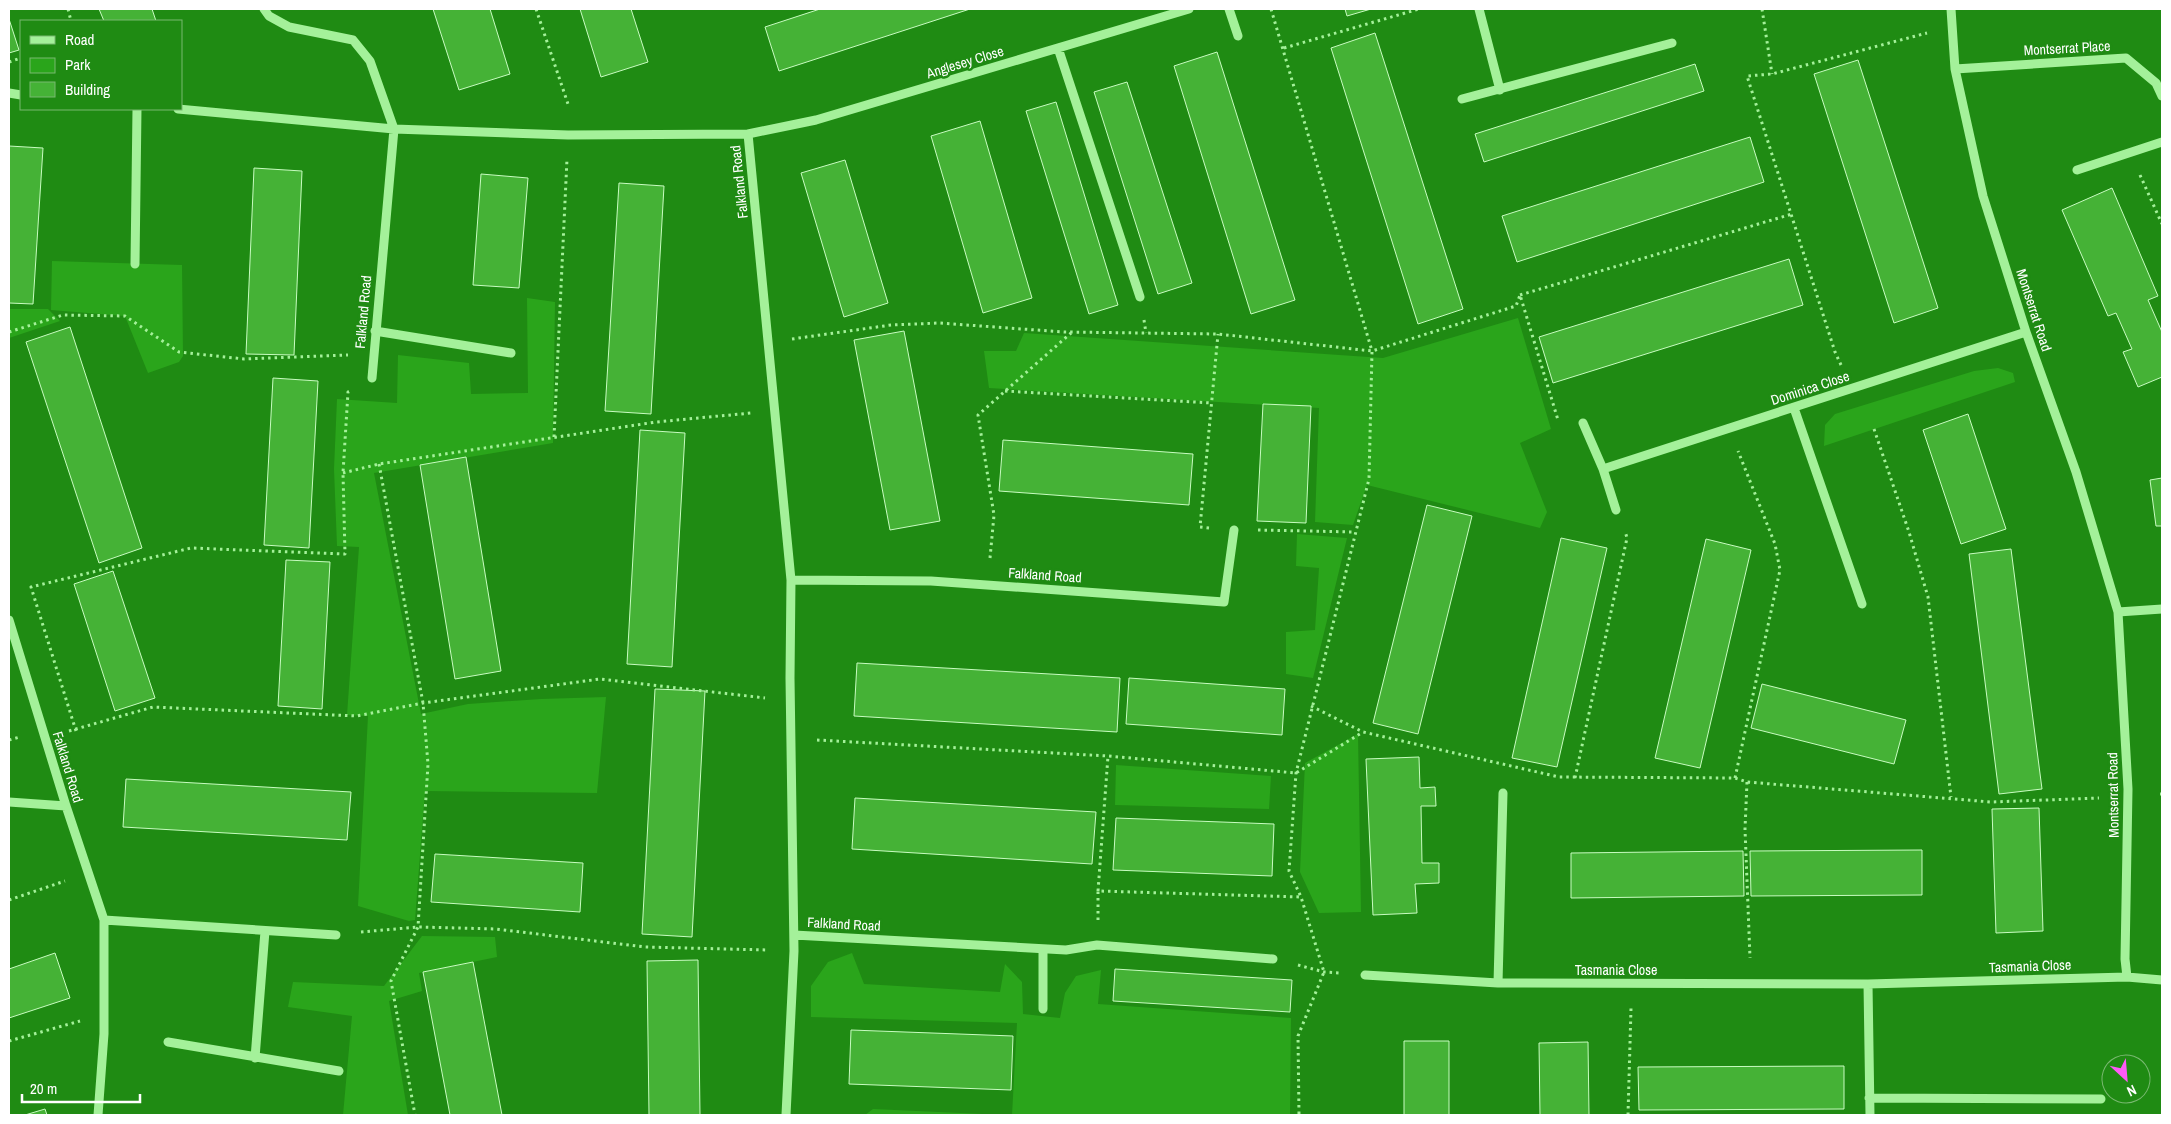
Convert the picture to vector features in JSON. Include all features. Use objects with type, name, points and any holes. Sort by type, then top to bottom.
[{"type":"street","name":"Falkland Road","points":[[264,9],[269,16],[289,27],[353,40],[370,61],[394,129],[372,378]]},
{"type":"street","name":"Anglesey Close","points":[[748,134],[816,120],[1188,9]]},
{"type":"street","points":[[1229,9],[1238,36]]},
{"type":"street","name":"Montserrat Road","points":[[1951,9],[1955,69],[1983,196],[2026,332],[2076,472],[2118,612],[2128,789],[2125,959],[2127,977]]},
{"type":"street","points":[[1481,13],[1500,90]]},
{"type":"street","points":[[1462,99],[1672,43]]},
{"type":"street","points":[[1058,48],[1140,297]]},
{"type":"street","name":"Montserrat Place","points":[[1955,69],[2126,58],[2156,83],[2162,96]]},
{"type":"street","name":"Falkland Road","points":[[182,109],[394,129],[568,135],[748,134],[791,580],[790,678],[794,951],[786,1115]]},
{"type":"street","points":[[136,264],[137,110]]},
{"type":"street","points":[[2077,170],[2162,142]]},
{"type":"street","points":[[375,331],[511,353]]},
{"type":"street","name":"Dominica Close","points":[[1603,469],[2026,332]]},
{"type":"street","points":[[1794,408],[1862,604]]},
{"type":"street","points":[[1584,423],[1603,469],[1616,510]]},
{"type":"street","name":"Falkland Road","points":[[791,580],[931,581],[1224,602],[1234,530]]},
{"type":"street","points":[[2118,612],[2162,609]]},
{"type":"street","name":"Falkland Road","points":[[9,620],[66,806],[104,920],[104,1014],[98,1115]]},
{"type":"street","points":[[1498,984],[1503,793]]},
{"type":"street","points":[[9,802],[66,806]]},
{"type":"street","points":[[104,920],[336,934]]},
{"type":"street","points":[[255,1058],[265,930]]},
{"type":"street","name":"Falkland Road","points":[[794,935],[1066,950],[1097,945],[1273,959]]},
{"type":"street","points":[[1043,949],[1043,1009]]},
{"type":"street","name":"Tasmania Close","points":[[1365,975],[1498,984],[1868,984],[2127,977],[2162,980]]},
{"type":"street","points":[[1868,984],[1870,1115]]},
{"type":"street","points":[[168,1042],[339,1071]]},
{"type":"street","points":[[1869,1098],[2101,1099]]},
{"type":"path","points":[[536,9],[569,107]]},
{"type":"path","points":[[1272,9],[1372,351],[1369,478],[1296,772],[1289,871],[1301,897],[1324,972],[1298,1036],[1299,1115]]},
{"type":"path","points":[[1284,48],[1419,9]]},
{"type":"path","points":[[1762,9],[1772,74]]},
{"type":"path","points":[[1841,365],[1835,352],[1747,76],[1772,74],[1927,33]]},
{"type":"path","points":[[2130,153],[2162,224]]},
{"type":"path","points":[[554,437],[567,159]]},
{"type":"path","points":[[1520,295],[1792,214]]},
{"type":"path","points":[[769,343],[891,325],[939,322],[1071,332],[1218,334],[1372,351],[1516,306],[1520,295]]},
{"type":"path","points":[[1520,295],[1558,421]]},
{"type":"path","points":[[9,332],[63,315],[125,316],[179,352],[244,359],[374,354]]},
{"type":"path","points":[[990,558],[994,515],[978,415],[1071,332]]},
{"type":"path","points":[[1218,334],[1200,527],[1234,530],[1355,532]]},
{"type":"path","points":[[372,378],[348,392],[343,473],[345,554],[191,548],[31,588],[76,731],[153,708],[357,716],[423,703],[600,679],[771,698]]},
{"type":"path","points":[[1004,391],[1212,403]]},
{"type":"path","points":[[343,473],[379,464],[656,422],[774,411]]},
{"type":"path","points":[[1729,429],[1774,544],[1780,570],[1735,778]]},
{"type":"path","points":[[1874,430],[1909,532],[1928,597],[1951,798]]},
{"type":"path","points":[[379,464],[423,703],[428,764],[418,927],[390,981],[416,1115]]},
{"type":"path","points":[[1576,778],[1627,538],[1616,510]]},
{"type":"path","points":[[1311,706],[1364,732],[1559,777],[1735,778],[1748,782],[1991,802],[2099,798]]},
{"type":"path","points":[[816,732],[817,740],[1108,756],[1296,772],[1364,732]]},
{"type":"path","points":[[1097,945],[1098,891],[1108,756]]},
{"type":"path","points":[[1748,782],[1744,829],[1751,984]]},
{"type":"path","points":[[9,900],[88,872]]},
{"type":"path","points":[[1098,891],[1301,897]]},
{"type":"path","points":[[336,934],[418,927],[496,929],[645,947],[794,951]]},
{"type":"path","points":[[1273,959],[1324,972],[1365,975]]},
{"type":"path","points":[[1628,1115],[1631,983]]},
{"type":"path","points":[[9,1041],[104,1014]]},
{"type":"green space","points":[[52,261],[182,265],[183,356],[179,362],[148,373],[125,316],[51,310]]},
{"type":"green space","points":[[527,298],[555,302],[553,443],[374,473],[421,714],[468,704],[606,697],[597,793],[425,791],[415,920],[409,921],[358,906],[368,716],[347,715],[359,547],[337,546],[334,469],[337,399],[397,403],[398,355],[469,363],[471,394],[528,393]]},
{"type":"green space","points":[[9,309],[48,309],[60,321],[9,338]]},
{"type":"green space","points":[[1518,318],[1551,429],[1520,443],[1547,512],[1540,528],[1367,485],[1353,525],[1315,522],[1319,408],[989,388],[984,351],[1016,351],[1024,333],[1383,358]]},
{"type":"green space","points":[[1998,368],[2013,373],[2015,382],[1824,446],[1825,425],[1835,414],[1974,371]]},
{"type":"green space","points":[[1297,534],[1347,538],[1313,678],[1286,674],[1286,632],[1315,630],[1319,568],[1296,566]]},
{"type":"green space","points":[[1358,734],[1361,912],[1319,913],[1300,872],[1305,763]]},
{"type":"green space","points":[[1116,765],[1271,776],[1269,809],[1115,805]]},
{"type":"green space","points":[[422,936],[495,937],[497,957],[419,973],[422,991],[389,1001],[408,1115],[343,1115],[352,1016],[288,1007],[293,982],[384,986]]},
{"type":"green space","points":[[852,953],[864,984],[1000,992],[1005,964],[1022,982],[1023,1014],[1060,1018],[1065,993],[1076,976],[1101,970],[1098,1004],[1291,1018],[1290,1115],[1012,1115],[1017,1023],[811,1017],[811,986],[828,962]]},
{"type":"green space","points":[[873,1109],[1005,1115],[865,1115]]},
{"type":"building","points":[[99,9],[152,9],[156,20],[104,20]]},
{"type":"building","points":[[433,9],[490,9],[510,74],[459,90]]},
{"type":"building","points":[[580,9],[631,9],[648,62],[601,77]]},
{"type":"building","points":[[820,9],[970,9],[779,71],[765,27]]},
{"type":"building","points":[[1345,9],[1371,9],[1347,16]]},
{"type":"building","points":[[9,19],[19,50],[9,53]]},
{"type":"building","points":[[1375,33],[1463,309],[1418,324],[1331,48]]},
{"type":"building","points":[[1217,52],[1295,300],[1251,314],[1174,66]]},
{"type":"building","points":[[1858,60],[1938,308],[1894,323],[1814,74]]},
{"type":"building","points":[[1695,64],[1704,91],[1484,162],[1475,134]]},
{"type":"building","points":[[1127,82],[1192,283],[1158,294],[1094,92]]},
{"type":"building","points":[[1056,102],[1118,305],[1089,314],[1026,111]]},
{"type":"building","points":[[980,121],[1032,298],[983,313],[931,136]]},
{"type":"building","points":[[1750,137],[1764,182],[1517,262],[1502,216]]},
{"type":"building","points":[[9,146],[43,148],[33,304],[9,303]]},
{"type":"building","points":[[845,160],[888,303],[844,317],[801,173]]},
{"type":"building","points":[[254,168],[302,171],[294,355],[246,354]]},
{"type":"building","points":[[481,174],[528,178],[519,288],[473,285]]},
{"type":"building","points":[[619,183],[664,186],[651,414],[605,411]]},
{"type":"building","points":[[2112,188],[2158,296],[2148,300],[2162,332],[2162,377],[2138,387],[2123,352],[2132,349],[2116,313],[2108,316],[2062,210]]},
{"type":"building","points":[[1789,259],[1803,305],[1553,383],[1539,337]]},
{"type":"building","points":[[70,327],[142,548],[99,563],[26,342]]},
{"type":"building","points":[[904,331],[940,521],[890,530],[854,340]]},
{"type":"building","points":[[273,378],[318,381],[309,548],[264,545]]},
{"type":"building","points":[[1263,404],[1311,406],[1306,523],[1257,521]]},
{"type":"building","points":[[1968,414],[2006,529],[1961,544],[1923,430]]},
{"type":"building","points":[[640,430],[685,433],[672,667],[627,664]]},
{"type":"building","points":[[1003,440],[1193,454],[1189,505],[999,491]]},
{"type":"building","points":[[466,457],[501,671],[455,679],[420,465]]},
{"type":"building","points":[[2162,478],[2162,526],[2156,526],[2150,480]]},
{"type":"building","points":[[1427,505],[1472,516],[1418,734],[1373,723]]},
{"type":"building","points":[[1561,538],[1607,548],[1557,767],[1512,758]]},
{"type":"building","points":[[1706,539],[1751,550],[1700,768],[1655,758]]},
{"type":"building","points":[[2011,549],[2042,789],[1999,794],[1969,554]]},
{"type":"building","points":[[286,560],[330,562],[322,709],[278,706]]},
{"type":"building","points":[[113,571],[155,698],[115,711],[74,584]]},
{"type":"building","points":[[857,663],[1120,678],[1117,732],[854,716]]},
{"type":"building","points":[[1129,678],[1285,689],[1282,735],[1126,724]]},
{"type":"building","points":[[1762,684],[1906,720],[1894,764],[1751,728]]},
{"type":"building","points":[[655,689],[705,691],[692,937],[642,934]]},
{"type":"building","points":[[1419,757],[1420,788],[1435,787],[1436,806],[1421,806],[1422,863],[1439,863],[1439,883],[1415,884],[1417,913],[1373,915],[1366,759]]},
{"type":"building","points":[[126,779],[351,792],[347,840],[123,827]]},
{"type":"building","points":[[855,798],[1096,812],[1092,864],[852,849]]},
{"type":"building","points":[[2039,808],[2043,931],[1996,933],[1992,809]]},
{"type":"building","points":[[1116,818],[1274,824],[1272,876],[1113,870]]},
{"type":"building","points":[[1922,850],[1922,895],[1751,896],[1750,851]]},
{"type":"building","points":[[1743,851],[1744,896],[1571,898],[1571,853]]},
{"type":"building","points":[[435,854],[583,863],[580,912],[431,902]]},
{"type":"building","points":[[55,953],[70,998],[9,1018],[9,969]]},
{"type":"building","points":[[698,960],[700,1115],[649,1115],[647,961]]},
{"type":"building","points":[[473,962],[502,1115],[450,1115],[423,972]]},
{"type":"building","points":[[1115,969],[1292,980],[1290,1012],[1113,1001]]},
{"type":"building","points":[[851,1030],[1013,1036],[1011,1090],[849,1084]]},
{"type":"building","points":[[1404,1041],[1449,1041],[1449,1115],[1404,1115]]},
{"type":"building","points":[[1588,1042],[1589,1115],[1540,1115],[1539,1043]]},
{"type":"building","points":[[1844,1066],[1844,1109],[1639,1110],[1638,1067]]},
{"type":"building","points":[[45,1109],[47,1115],[25,1115]]}]
